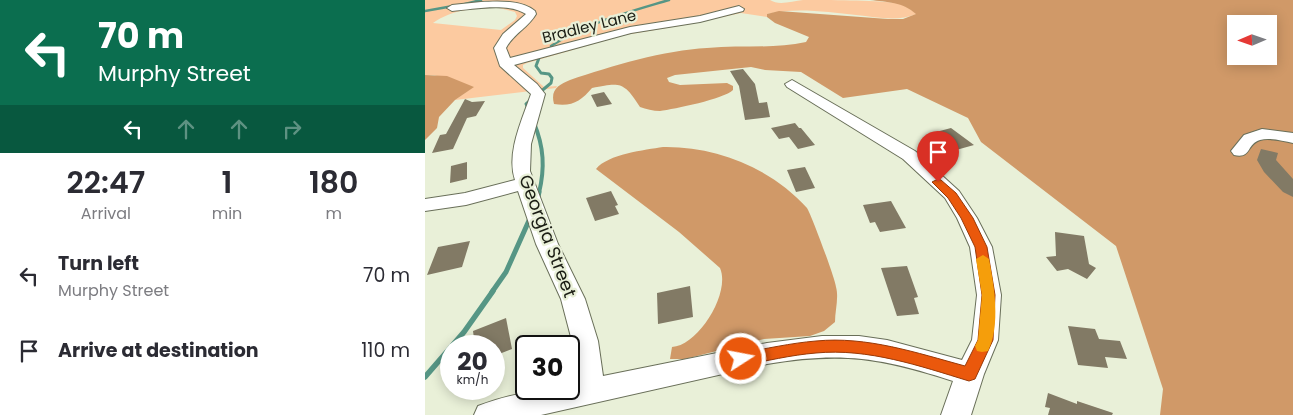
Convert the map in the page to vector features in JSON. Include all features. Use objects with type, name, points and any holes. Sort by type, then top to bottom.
[{"type":"street","points":[[452,8],[502,5],[515,6],[530,11],[529,18],[504,39],[500,48],[505,63]]},
{"type":"street","name":"Bradley Lane","points":[[505,63],[630,30],[700,19],[739,9]]},
{"type":"street","name":"Georgia Street","points":[[505,63],[516,75],[532,86],[538,94],[521,158],[521,171],[547,244],[573,299],[585,341],[591,389]]},
{"type":"street","points":[[792,84],[909,155],[952,195],[967,218],[981,247],[989,295],[985,340],[969,374],[956,415]]},
{"type":"street","points":[[1239,151],[1244,141],[1255,136],[1264,134],[1293,138]]},
{"type":"street","points":[[425,205],[467,199],[526,184]]},
{"type":"street","points":[[489,415],[591,389],[760,355],[816,347],[859,347],[913,358],[969,374]]},
{"type":"shaded area","points":[[425,0],[770,0],[781,3],[803,0],[863,1],[899,4],[917,14],[902,18],[879,18],[811,11],[778,12],[767,14],[767,17],[741,13],[625,35],[523,65],[523,68],[544,87],[557,86],[556,88],[455,100],[473,87],[434,75],[425,75]],"holes":[[[499,8],[515,12],[517,16],[515,20],[501,30],[433,23],[456,12],[473,9]]]},
{"type":"shaded area","points":[[870,0],[1293,0],[1293,415],[1160,415],[1163,389],[1116,246],[981,142],[968,118],[907,89],[843,98],[801,72],[765,70],[751,67],[675,75],[667,78],[669,82],[680,85],[727,83],[733,86],[733,90],[720,97],[667,110],[655,111],[640,107],[625,88],[616,85],[592,88],[580,100],[571,104],[554,104],[554,91],[562,84],[638,59],[691,49],[769,46],[806,42],[809,37],[775,23],[767,17],[767,14],[779,11],[888,19],[903,19],[916,14],[906,7],[889,2]]},
{"type":"shaded area","points":[[425,75],[447,76],[474,87],[455,100],[439,117],[437,128],[425,140]]},
{"type":"shaded area","points":[[663,147],[703,150],[741,162],[777,181],[807,208],[835,281],[837,296],[835,322],[824,331],[810,336],[764,339],[685,359],[670,359],[672,347],[692,338],[702,328],[717,304],[722,279],[720,268],[679,232],[596,169],[618,156]]},
{"type":"building","points":[[743,69],[755,84],[759,103],[767,102],[770,117],[745,120],[739,86],[730,71]]},
{"type":"building","points":[[604,92],[612,104],[597,107],[591,95]]},
{"type":"building","points":[[465,99],[472,102],[485,101],[476,116],[467,118],[453,149],[432,153],[440,135],[446,134]]},
{"type":"building","points":[[795,123],[815,145],[798,149],[789,137],[779,139],[771,128]]},
{"type":"building","points":[[951,128],[974,145],[949,152],[936,141],[946,139],[936,132]]},
{"type":"building","points":[[1261,149],[1278,153],[1276,160],[1293,179],[1293,197],[1283,192],[1264,172],[1257,160]]},
{"type":"building","points":[[467,162],[467,179],[450,183],[451,166]]},
{"type":"building","points":[[805,167],[815,188],[796,192],[787,170]]},
{"type":"building","points":[[611,191],[618,205],[615,206],[619,214],[595,221],[586,198]]},
{"type":"building","points":[[891,201],[906,228],[880,232],[875,222],[870,223],[863,205]]},
{"type":"building","points":[[1055,232],[1084,236],[1089,264],[1096,268],[1087,279],[1068,269],[1057,271],[1046,257],[1056,256]]},
{"type":"building","points":[[470,241],[462,267],[427,275],[438,247]]},
{"type":"building","points":[[907,266],[918,297],[914,298],[919,314],[897,316],[881,268]]},
{"type":"building","points":[[690,286],[693,317],[658,324],[657,293]]},
{"type":"building","points":[[506,318],[512,349],[505,352],[505,335],[474,335],[473,331]]},
{"type":"building","points":[[1068,326],[1095,329],[1099,339],[1120,341],[1127,359],[1105,357],[1108,368],[1078,365]]},
{"type":"building","points":[[1048,393],[1077,404],[1077,401],[1113,413],[1112,415],[1048,415],[1050,408],[1045,407]]},
{"type":"waterway","points":[[461,5],[481,0]]},
{"type":"waterway","points":[[551,46],[593,25],[669,0]]},
{"type":"waterway","points":[[425,11],[453,6]]},
{"type":"waterway","points":[[539,58],[536,66],[541,73],[549,74],[552,78],[551,83],[539,93]]},
{"type":"waterway","points":[[529,111],[526,104],[533,98]]},
{"type":"waterway","points":[[534,123],[543,158],[539,193]]},
{"type":"waterway","points":[[538,197],[539,192]]},
{"type":"waterway","points":[[492,292],[506,272],[531,216]]},
{"type":"waterway","points":[[425,377],[464,332],[493,291]]},
{"type":"slow traffic","points":[[982,346],[985,340],[989,295],[983,259]]},
{"type":"route","points":[[741,359],[816,347],[859,347],[913,358],[969,374],[985,340],[989,295],[981,247],[967,218],[952,195],[938,182]]}]
